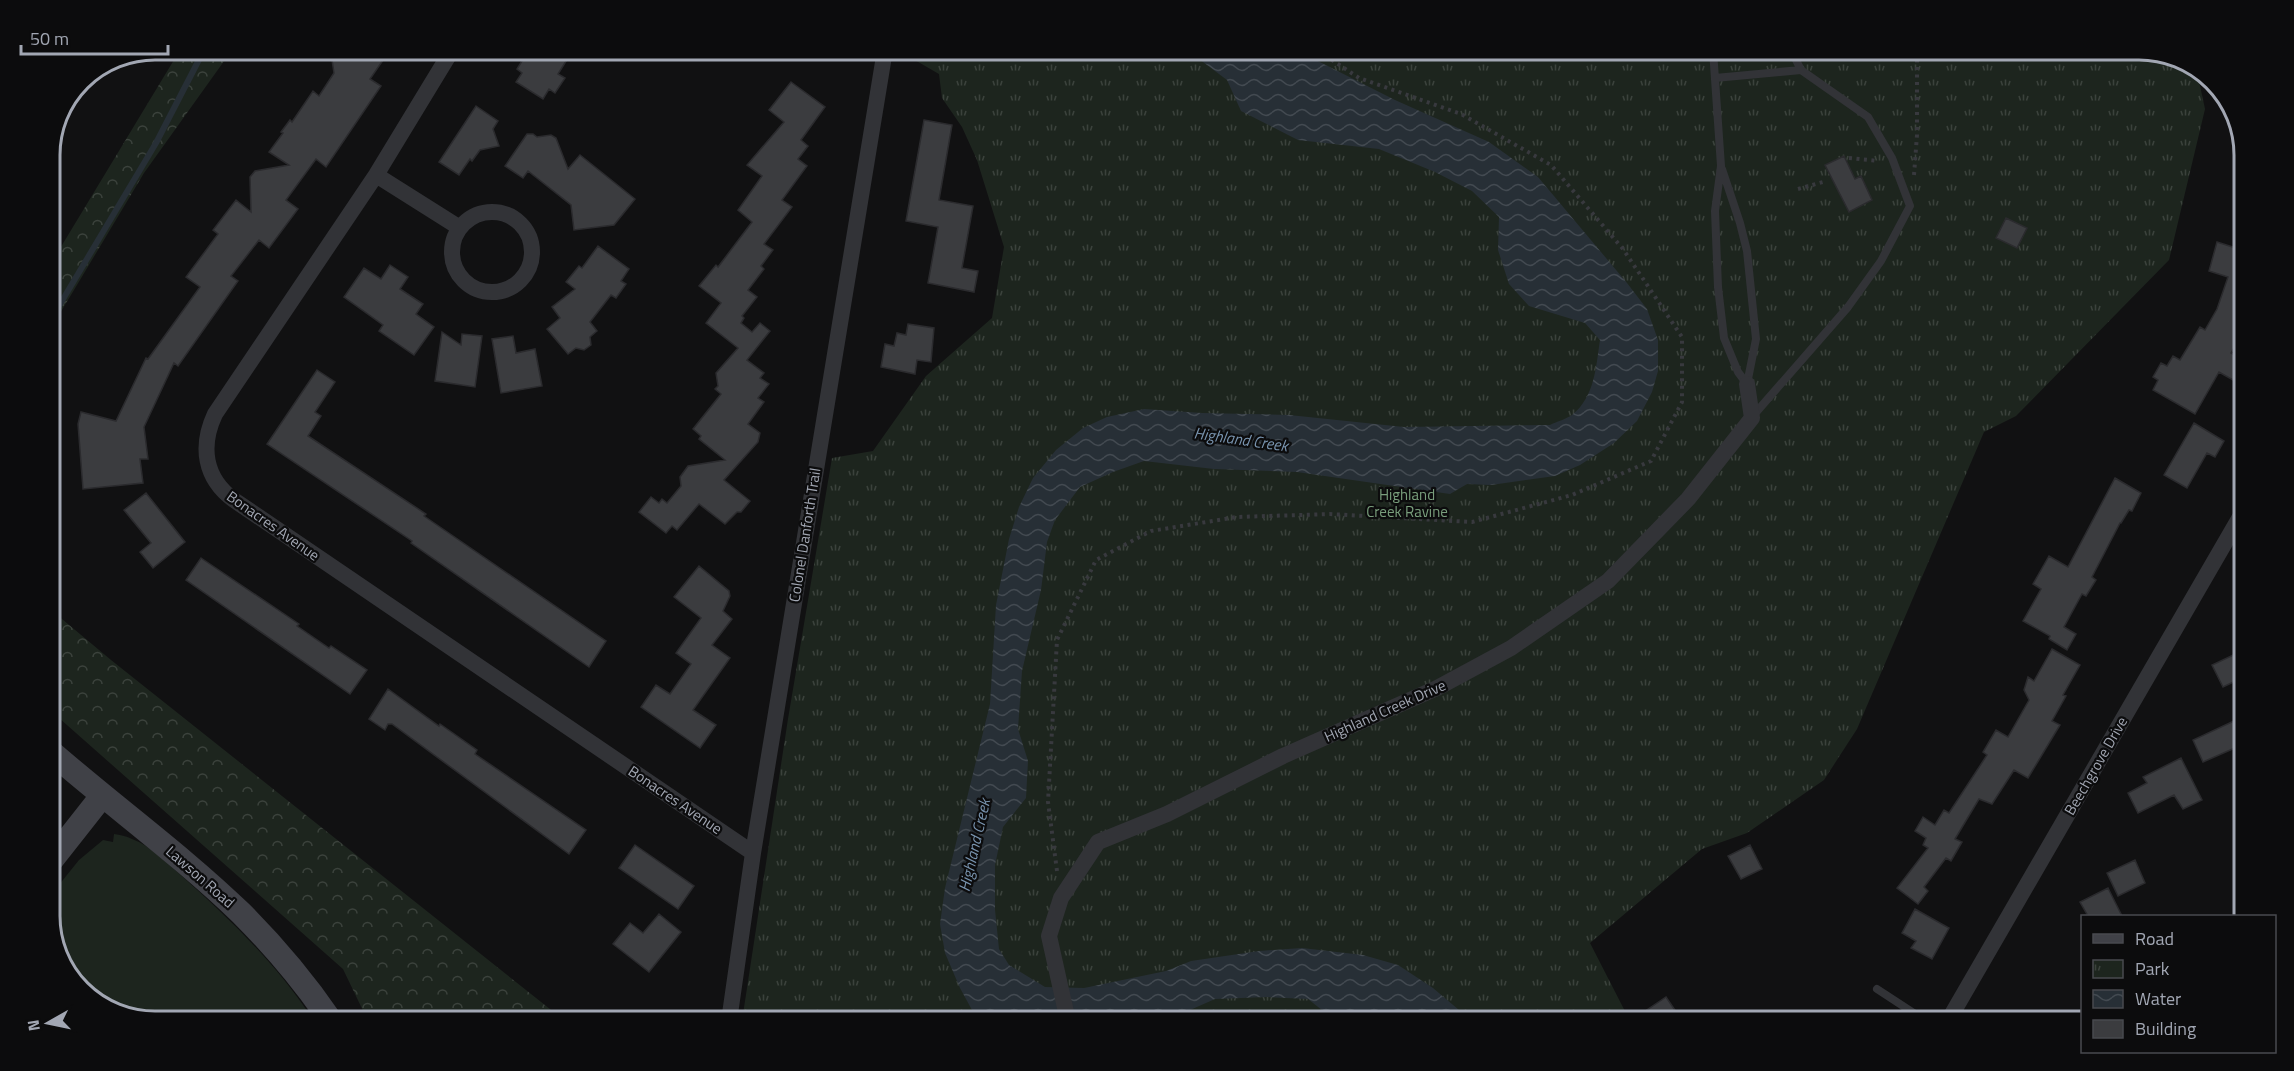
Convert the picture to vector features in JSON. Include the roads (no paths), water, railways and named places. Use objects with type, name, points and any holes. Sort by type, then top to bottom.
[{"type":"street","name":"Bonacres Avenue","points":[[446,60],[376,175],[215,414],[205,449],[213,479],[223,492],[234,500],[753,853]]},
{"type":"street","name":"Colonel Danforth Trail","points":[[731,1011],[753,853],[883,60]]},
{"type":"street","points":[[376,175],[460,228]]},
{"type":"street","points":[[495,212],[514,219],[527,234],[531,247],[531,260],[526,273],[517,283],[500,290],[480,290],[469,285],[457,270],[452,252],[454,239],[460,228],[470,218],[482,213],[495,212]]},
{"type":"street","points":[[1747,384],[1752,418]]},
{"type":"street","name":"Highland Creek Drive","points":[[1065,1011],[1049,936],[1061,898],[1098,842],[1167,814],[1284,756],[1437,688],[1511,648],[1608,581],[1688,499],[1752,418]]},
{"type":"street","name":"Beechgrove Drive","points":[[1954,1011],[2234,527]]},
{"type":"street","name":"Lawson Road","points":[[60,760],[189,866],[242,914],[282,959],[322,1011]]},
{"type":"street","points":[[60,849],[102,796]]},
{"type":"lane","points":[[1714,60],[1721,166],[1715,211],[1718,287],[1724,338],[1738,372],[1747,384]]},
{"type":"lane","points":[[1752,418],[1848,307],[1881,261],[1910,206],[1892,158],[1868,117],[1802,70],[1796,60]]},
{"type":"lane","points":[[1715,78],[1802,70]]},
{"type":"lane","points":[[1721,166],[1747,251],[1756,339],[1747,384]]},
{"type":"lane","points":[[1876,989],[1909,1011]]},
{"type":"water","name":"Highland Creek","points":[[1200,60],[1316,60],[1395,100],[1489,142],[1538,177],[1647,309],[1658,340],[1658,371],[1652,392],[1637,421],[1614,443],[1580,465],[1555,476],[1491,485],[1467,484],[1450,494],[1297,472],[1214,469],[1144,461],[1080,487],[1055,520],[1047,542],[1041,590],[1022,671],[1018,729],[1028,761],[1026,798],[1003,827],[995,865],[995,910],[999,949],[1009,965],[1045,987],[1084,988],[1166,971],[1191,961],[1259,951],[1302,948],[1363,955],[1398,965],[1433,988],[1460,1011],[1323,1011],[1308,999],[1267,997],[1215,999],[1188,1011],[973,1011],[945,953],[940,924],[945,888],[990,704],[996,605],[1009,539],[1019,507],[1033,478],[1056,450],[1083,428],[1107,417],[1144,409],[1289,415],[1404,427],[1550,425],[1572,415],[1580,408],[1593,380],[1600,340],[1585,323],[1529,306],[1509,284],[1498,250],[1499,217],[1472,191],[1435,172],[1379,149],[1298,140],[1241,111],[1227,80]]},
{"type":"waterway","points":[[60,304],[156,143],[199,60]]},
{"type":"park label","name":"Highland Creek Ravine","points":[[1407,504]]}]
